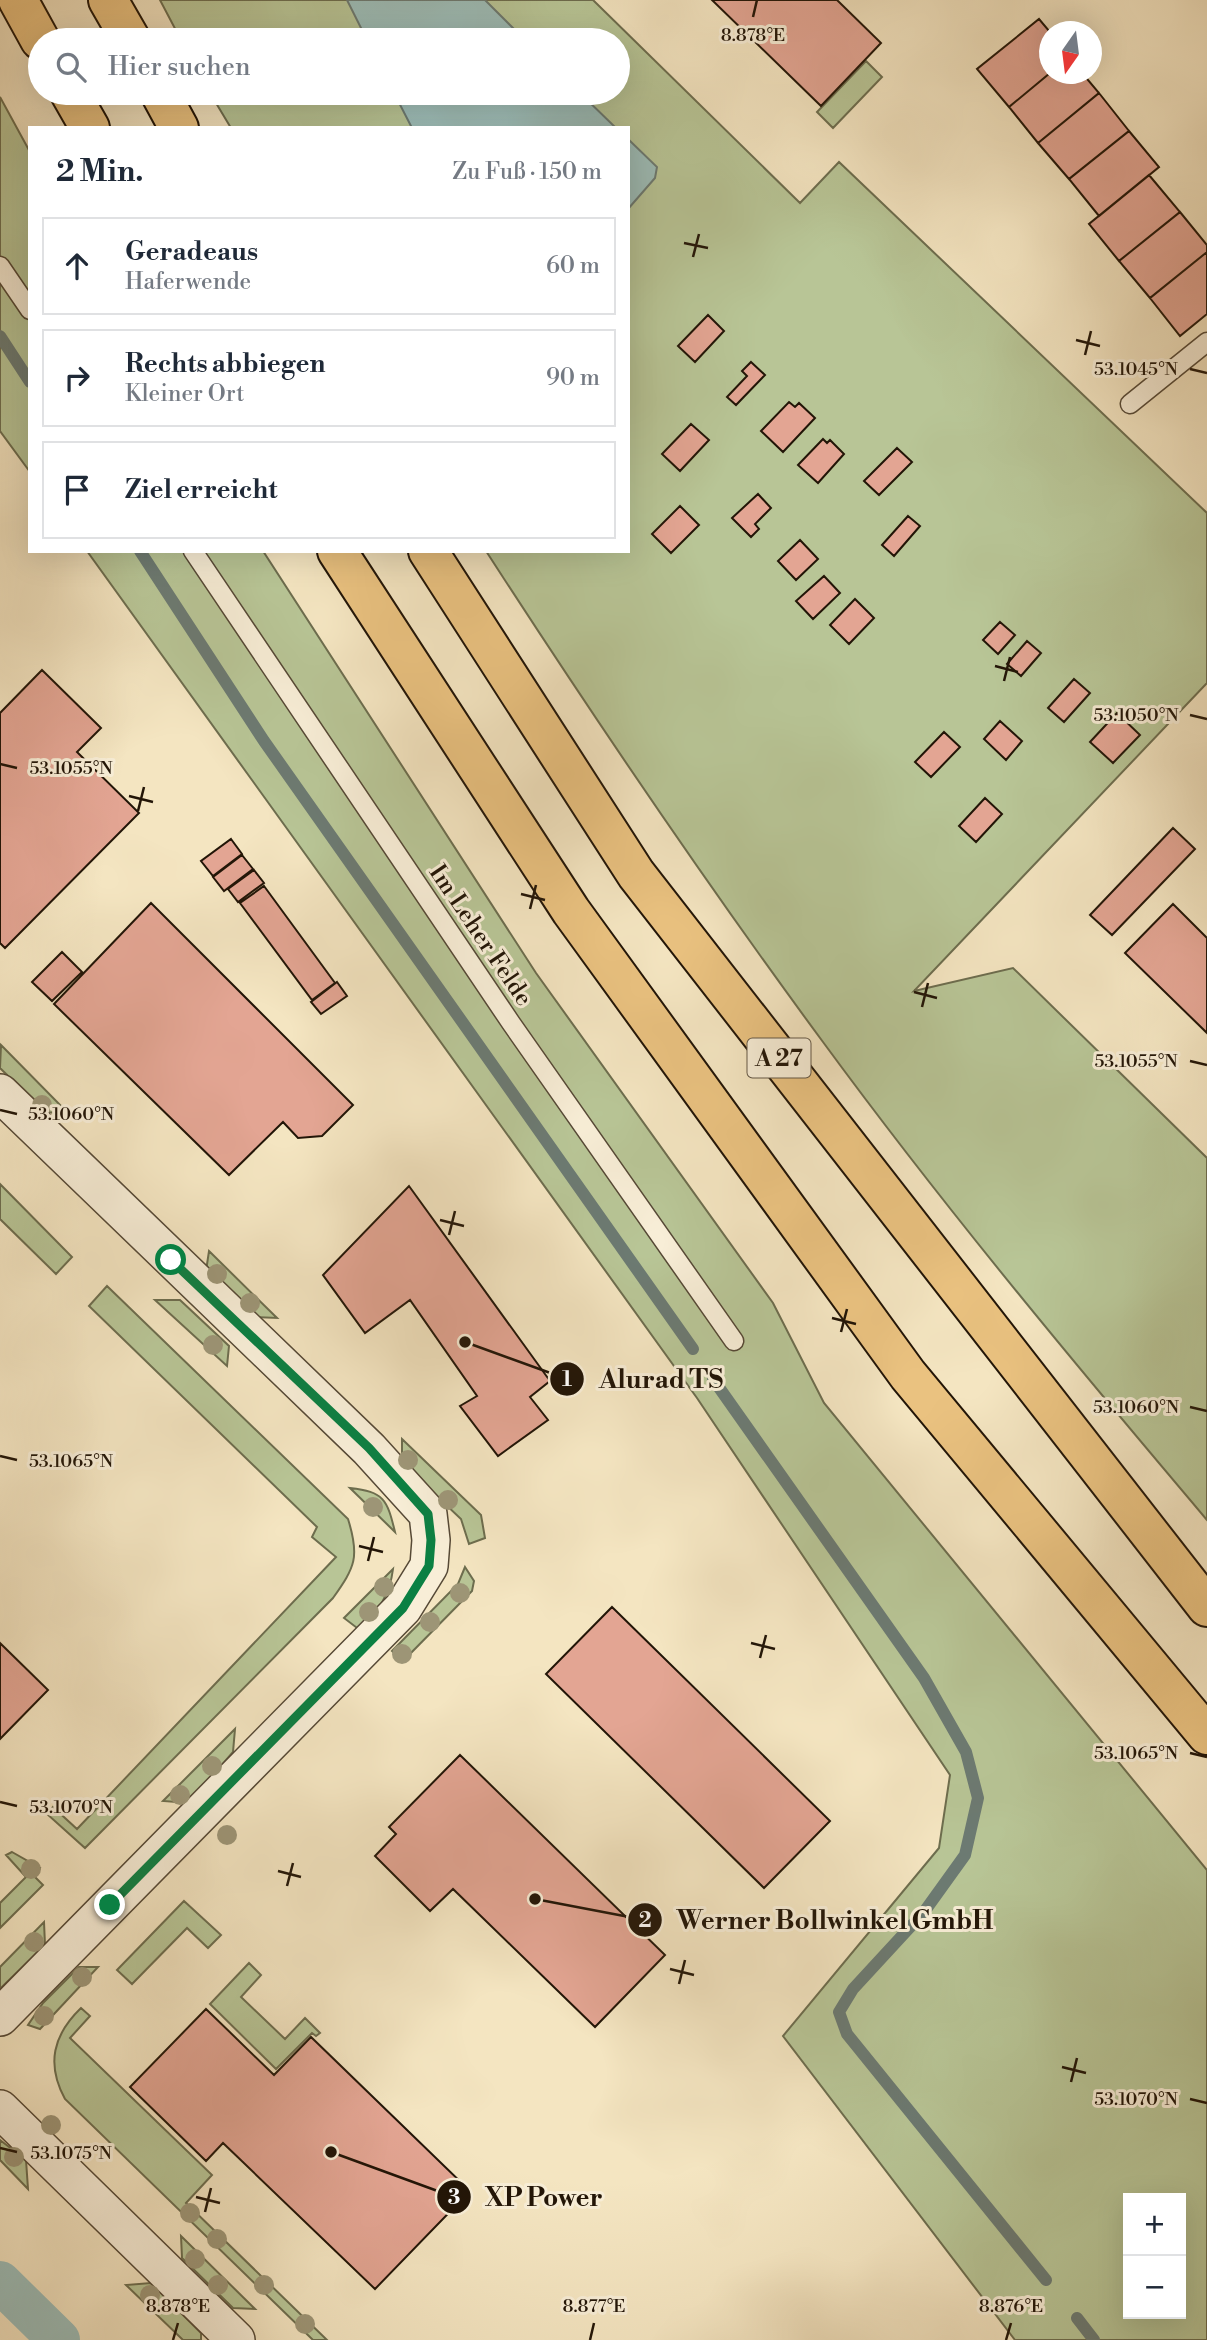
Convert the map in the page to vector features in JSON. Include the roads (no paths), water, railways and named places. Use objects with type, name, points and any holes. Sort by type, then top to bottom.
[{"type":"highway","points":[[18,0],[33,28]]},
{"type":"highway","points":[[108,0],[124,28]]},
{"type":"highway","points":[[77,105],[89,126]]},
{"type":"highway","points":[[167,105],[179,126]]},
{"type":"highway","points":[[338,553],[571,911],[908,1375],[1207,1735]]},
{"type":"highway","name":"A 27","points":[[429,553],[636,874],[1207,1607]]},
{"type":"street","points":[[0,1093],[369,1448],[428,1514],[431,1540],[429,1566],[403,1608],[0,2017]]},
{"type":"street","points":[[0,2109],[236,2340]]},
{"type":"lane","points":[[0,266],[28,307]]},
{"type":"lane","points":[[1130,404],[1207,342]]},
{"type":"lane","name":"Im Leher Felde","points":[[194,553],[511,1023],[734,1342]]},
{"type":"water","points":[[347,0],[485,0],[513,28],[361,28]]},
{"type":"water","points":[[400,105],[592,105],[614,126],[411,126]]},
{"type":"water","points":[[630,141],[657,167],[655,178],[630,207]]},
{"type":"waterway","points":[[0,336],[28,379]]},
{"type":"waterway","points":[[141,553],[264,741],[693,1349]]},
{"type":"waterway","points":[[713,1379],[924,1678],[966,1752],[978,1798],[965,1855],[924,1912],[853,1989],[839,2012],[847,2034],[1046,2280]]},
{"type":"waterway","points":[[0,2282],[59,2340]]},
{"type":"waterway","points":[[1077,2318],[1094,2340]]},
{"type":"place","name":"Alurad TS","points":[[465,1342]]},
{"type":"place","name":"Werner Bollwinkel GmbH","points":[[535,1899]]},
{"type":"place","name":"XP Power","points":[[331,2152]]}]
